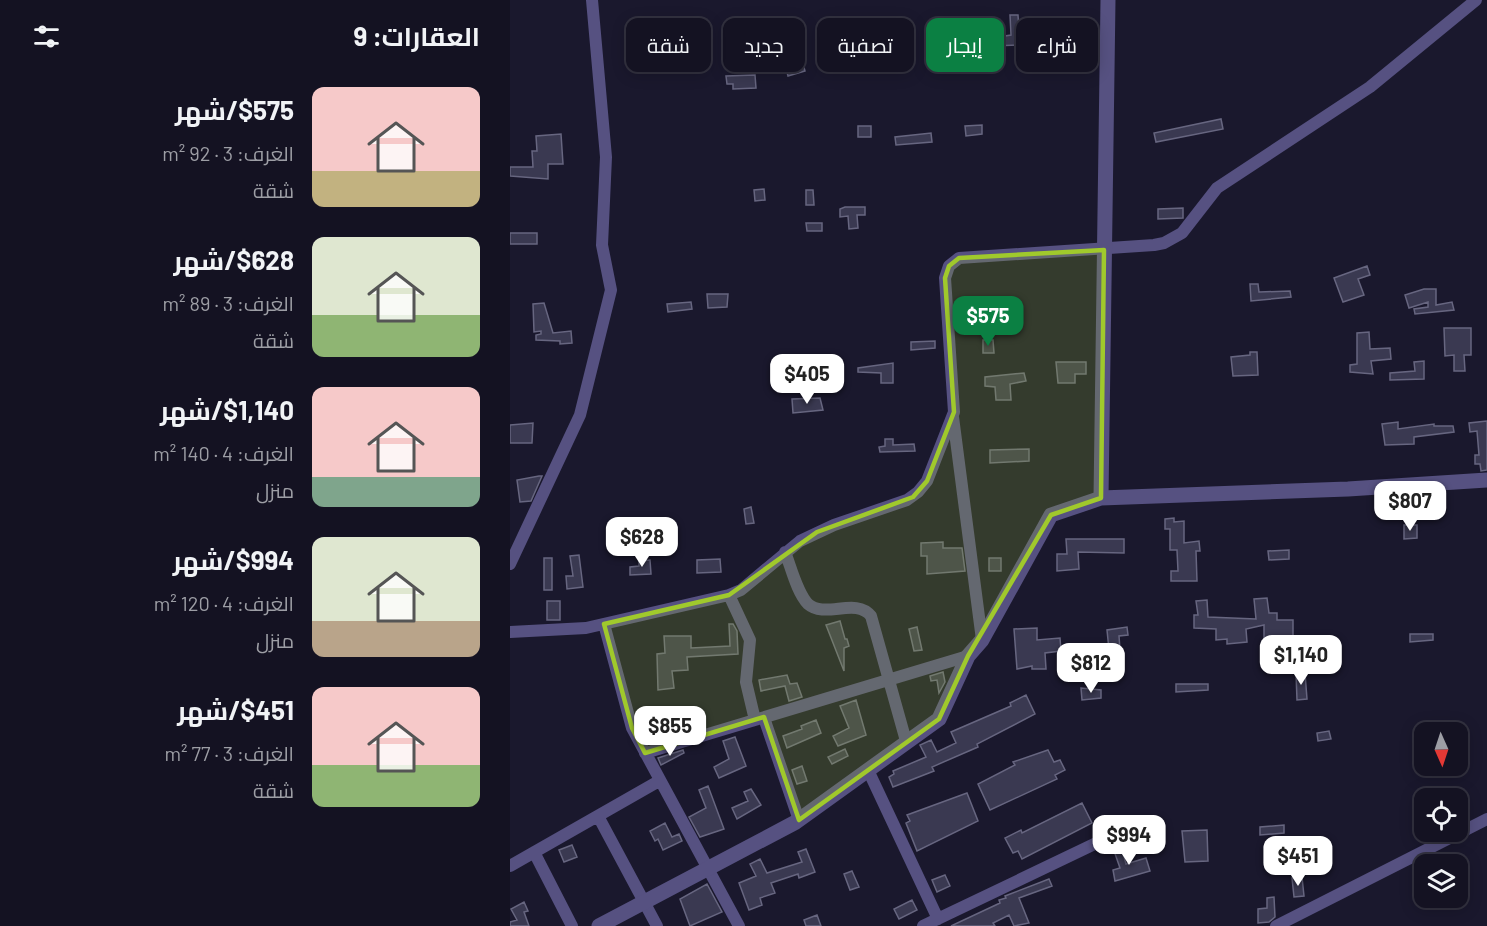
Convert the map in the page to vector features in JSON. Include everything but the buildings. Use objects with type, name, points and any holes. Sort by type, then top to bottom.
[{"type":"street","points":[[510,564],[580,415],[611,290],[602,245],[606,157],[592,0]]},
{"type":"street","points":[[1101,498],[1108,0]]},
{"type":"street","points":[[982,640],[953,417],[945,278],[949,266],[959,258],[1104,250],[1154,245],[1174,239],[1182,233],[1217,188],[1370,87],[1476,0]]},
{"type":"street","points":[[510,632],[567,630],[604,624],[729,595],[741,590],[785,552],[834,525],[907,500],[918,492],[927,481],[953,417]]},
{"type":"street","points":[[599,926],[799,820],[939,719],[968,656],[982,640],[1051,515],[1101,498],[1348,489],[1487,480]]},
{"type":"street","points":[[785,552],[804,599],[810,606],[859,608],[871,616],[906,741]]},
{"type":"street","points":[[729,595],[750,640],[746,682],[799,820]]},
{"type":"street","points":[[604,624],[632,728],[739,926]]},
{"type":"street","points":[[645,753],[968,656]]},
{"type":"street","points":[[868,770],[946,920]]},
{"type":"street","points":[[510,866],[659,781]]},
{"type":"street","points":[[598,816],[657,926]]},
{"type":"street","points":[[1276,926],[1487,819]]},
{"type":"street","points":[[923,926],[946,920],[1109,837]]},
{"type":"street","points":[[534,852],[572,926]]},
{"type":"highlighted area","points":[[1104,250],[1101,498],[1051,515],[968,656],[939,719],[799,820],[764,717],[645,753],[632,728],[604,624],[729,595],[817,532],[913,497],[927,481],[954,412],[945,278],[949,266],[959,258]]}]
